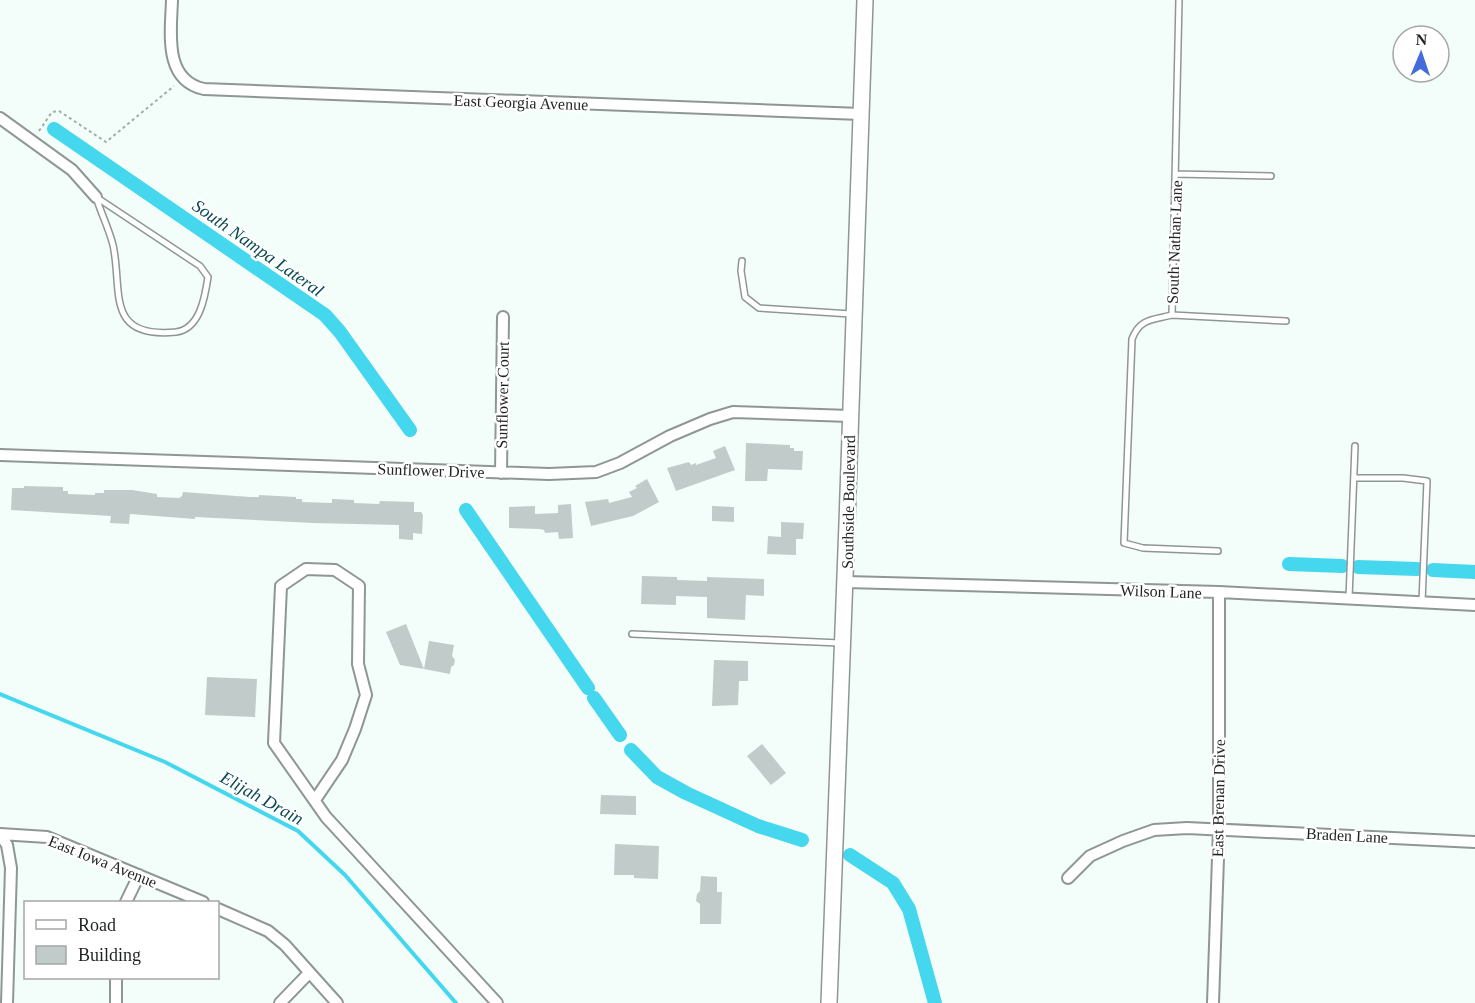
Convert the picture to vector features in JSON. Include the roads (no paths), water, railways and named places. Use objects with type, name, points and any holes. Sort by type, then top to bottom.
[{"type":"main road","name":"Southside Boulevard","points":[[829,1003],[844,644],[865,0]]},
{"type":"street","name":"East Georgia Avenue","points":[[172,0],[170,47],[175,64],[184,79],[194,87],[204,89],[861,114]]},
{"type":"street","points":[[0,118],[72,170],[96,197]]},
{"type":"street","name":"Sunflower Court","points":[[501,473],[503,317]]},
{"type":"street","name":"Sunflower Drive","points":[[0,455],[501,473],[596,472],[620,464],[670,436],[733,412],[850,416]]},
{"type":"street","points":[[315,800],[342,760],[366,694],[358,664],[359,586],[335,570],[306,569],[281,586],[274,743],[326,818],[497,1003]]},
{"type":"street","name":"Wilson Lane","points":[[846,582],[1219,592],[1475,605]]},
{"type":"street","name":"East Brenan Drive","points":[[1213,1003],[1219,829],[1219,592]]},
{"type":"street","name":"Braden Lane","points":[[1068,878],[1089,856],[1154,830],[1219,829],[1475,842]]},
{"type":"street","points":[[1,835],[7,845],[11,868],[4,960],[4,986],[8,1003]]},
{"type":"street","name":"East Iowa Avenue","points":[[1,835],[47,837],[198,901]]},
{"type":"street","points":[[127,901],[139,875]]},
{"type":"street","points":[[219,909],[268,931],[285,945],[337,1003]]},
{"type":"street","points":[[280,1003],[309,973]]},
{"type":"street","points":[[116,979],[116,1003]]},
{"type":"lane","name":"South Nathan Lane","points":[[1179,0],[1172,315],[1143,322],[1136,329],[1132,339],[1124,543],[1143,548],[1218,551]]},
{"type":"lane","points":[[1176,174],[1271,176]]},
{"type":"lane","points":[[96,197],[200,266],[208,277],[205,297],[196,319],[184,331],[160,333],[137,328],[126,317],[117,296],[113,245],[96,197]]},
{"type":"lane","points":[[742,261],[741,271],[745,297],[759,309],[853,315]]},
{"type":"lane","points":[[1172,315],[1286,321]]},
{"type":"lane","points":[[1349,598],[1355,446]]},
{"type":"lane","points":[[1354,478],[1403,478],[1427,481],[1422,602]]},
{"type":"lane","points":[[632,634],[844,644]]},
{"type":"waterway","name":"South Nampa Lateral","points":[[54,129],[325,315],[340,332],[410,430]]},
{"type":"waterway","name":"South Nampa Lateral","points":[[466,510],[588,688]]},
{"type":"waterway","points":[[1289,564],[1342,566]]},
{"type":"waterway","points":[[1358,567],[1417,569]]},
{"type":"waterway","points":[[1433,570],[1475,572]]},
{"type":"waterway","name":"Elijah Drain","points":[[0,694],[165,762],[298,831],[345,875],[456,1003]]},
{"type":"waterway","name":"South Nampa Lateral","points":[[594,698],[620,735]]},
{"type":"waterway","name":"South Nampa Lateral","points":[[631,750],[657,777],[686,793],[758,826],[802,840]]},
{"type":"waterway","name":"South Nampa Lateral","points":[[850,855],[893,883],[909,909],[935,1003]]}]
